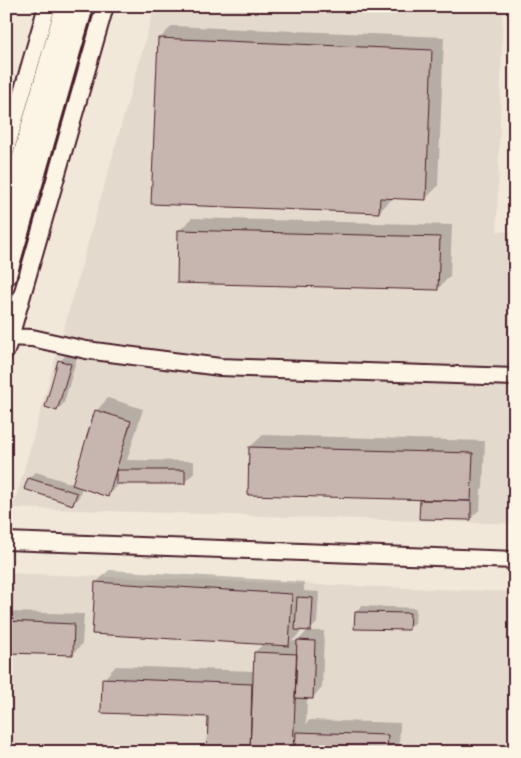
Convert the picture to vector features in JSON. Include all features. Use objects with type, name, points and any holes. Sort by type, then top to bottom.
[{"type":"main road","points":[[6,216],[66,6]]},
{"type":"main road","points":[[6,275],[83,6]]},
{"type":"street","points":[[6,149],[47,6]]},
{"type":"street","points":[[105,6],[8,342],[32,338],[86,350],[220,367],[515,377]]},
{"type":"street","points":[[6,541],[515,560]]},
{"type":"shaded area","points":[[155,6],[503,6],[497,231],[515,232],[515,524],[13,508]]},
{"type":"shaded area","points":[[6,573],[515,592],[515,752],[6,752]]},
{"type":"building","points":[[158,38],[432,50],[426,200],[380,198],[379,213],[151,204]]},
{"type":"building","points":[[178,230],[440,237],[438,290],[177,283]]},
{"type":"building","points":[[58,360],[71,364],[57,411],[45,407]]},
{"type":"building","points":[[95,410],[131,421],[108,497],[72,485]]},
{"type":"building","points":[[249,447],[473,453],[471,501],[248,495]]},
{"type":"building","points":[[116,470],[185,470],[185,484],[116,484]]},
{"type":"building","points":[[28,478],[77,493],[73,505],[24,489]]},
{"type":"building","points":[[420,500],[471,501],[471,520],[419,519]]},
{"type":"building","points":[[95,582],[292,594],[289,646],[92,634]]},
{"type":"building","points":[[297,597],[313,598],[311,631],[295,630]]},
{"type":"building","points":[[355,612],[410,613],[409,630],[354,629]]},
{"type":"building","points":[[6,621],[74,624],[73,655],[6,653]]},
{"type":"building","points":[[297,640],[315,641],[313,699],[295,698]]},
{"type":"building","points":[[254,652],[297,654],[293,752],[250,752]]},
{"type":"building","points":[[102,678],[252,684],[250,752],[207,752],[208,717],[101,713]]},
{"type":"building","points":[[296,732],[388,735],[387,752],[295,752]]}]
